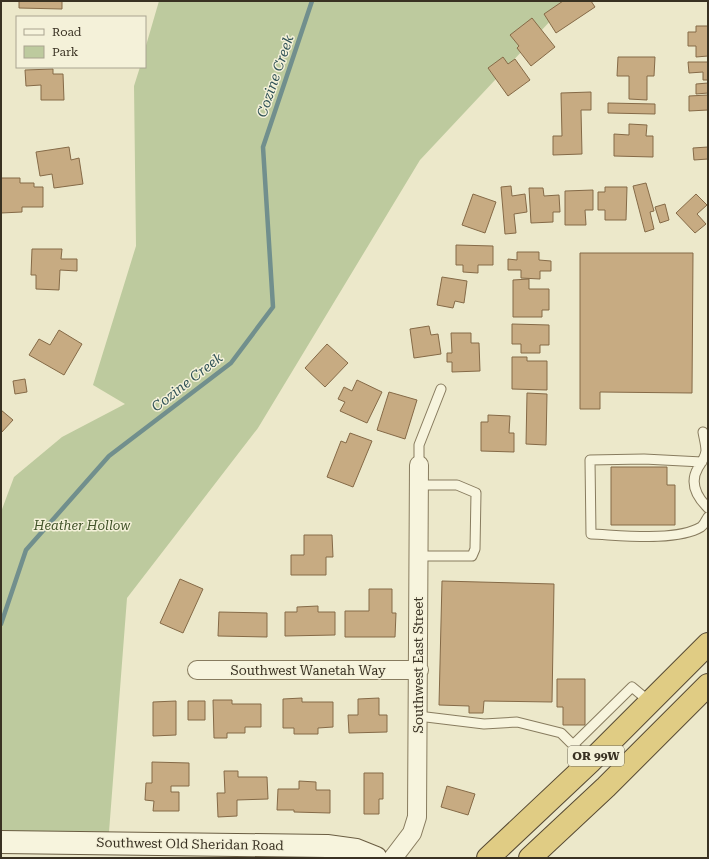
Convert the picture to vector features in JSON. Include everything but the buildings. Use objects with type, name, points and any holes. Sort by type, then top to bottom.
[{"type":"highway","name":"OR 99W","points":[[488,858],[590,762],[708,644]]},
{"type":"highway","name":"OR 99W","points":[[530,858],[616,777],[708,685]]},
{"type":"main road","name":"Southwest Old Sheridan Road","points":[[1,842],[279,848],[327,846],[365,856]]},
{"type":"street","name":"Southwest East Street","points":[[393,858],[412,833],[417,817],[419,465]]},
{"type":"street","name":"Southwest Wanetah Way","points":[[197,670],[418,670]]},
{"type":"lane","points":[[419,465],[419,445],[441,389]]},
{"type":"lane","points":[[703,432],[706,451],[694,477],[694,484],[697,494],[708,508]]},
{"type":"lane","points":[[702,462],[644,459],[590,460],[591,534],[645,536],[680,534],[702,527],[708,517]]},
{"type":"lane","points":[[419,485],[457,485],[476,493],[476,550],[472,556],[419,556]]},
{"type":"lane","points":[[573,744],[632,687],[650,702]]},
{"type":"lane","points":[[418,716],[484,724],[517,722],[561,733],[590,762]]},
{"type":"green space","name":"Heather Hollow","points":[[159,1],[569,1],[420,160],[258,428],[127,598],[109,832],[1,831],[1,512],[14,477],[62,437],[125,404],[93,385],[136,246],[134,86],[140,68],[146,68],[146,46]]},
{"type":"waterway","name":"Cozine Creek","points":[[1,624],[26,550],[109,456],[231,363],[273,307],[263,147],[312,1]]}]
